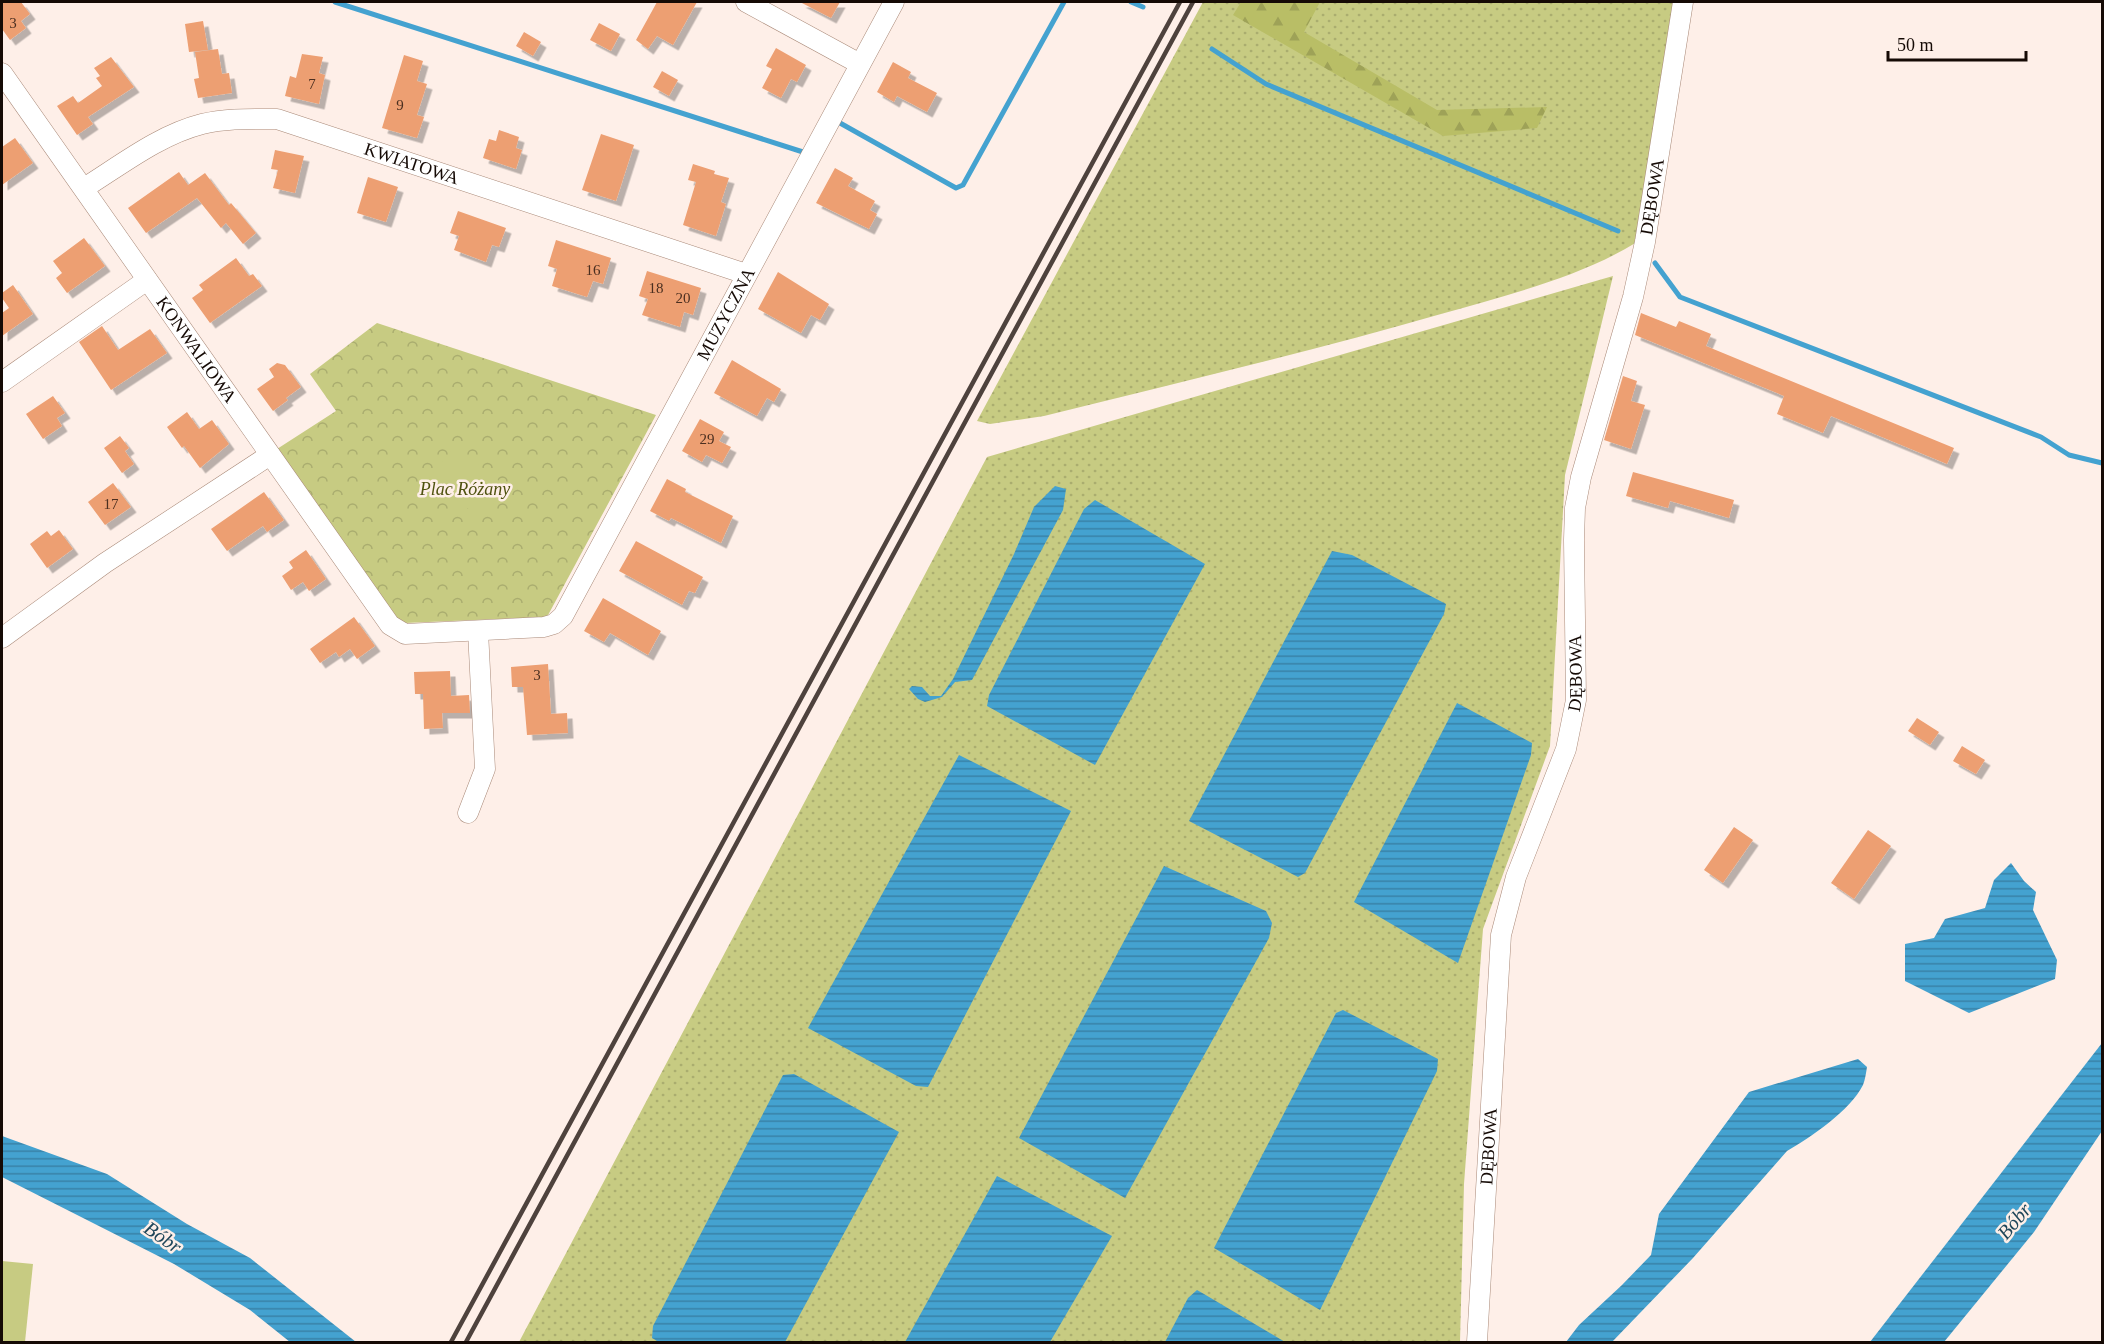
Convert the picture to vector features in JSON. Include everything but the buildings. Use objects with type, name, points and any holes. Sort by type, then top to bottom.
[{"type":"street","points":[[746,2],[860,64]]},
{"type":"street","name":"MUZYCZNA","points":[[478,631],[544,627],[554,624],[563,616],[894,2]]},
{"type":"street","name":"DĘBOWA","points":[[1477,1342],[1501,935],[1516,878],[1566,749],[1576,700],[1575,508],[1581,477],[1624,328],[1645,242],[1683,2]]},
{"type":"street","name":"KONWALIOWA","points":[[2,73],[390,625],[405,634],[478,631]]},
{"type":"street","name":"KWIATOWA","points":[[84,188],[161,140],[202,124],[240,118],[277,119],[746,274]]},
{"type":"street","points":[[2,382],[147,280]]},
{"type":"street","points":[[2,638],[105,563],[270,455]]},
{"type":"street","points":[[468,813],[485,769],[478,631]]},
{"type":"green space","points":[[1203,2],[1675,2],[1637,242],[1615,255],[1567,276],[1392,328],[1044,416],[990,424],[977,421]]},
{"type":"green space","points":[[1241,2],[1320,2],[1304,32],[1437,110],[1547,107],[1537,128],[1443,136],[1233,15]]},
{"type":"green space","points":[[1613,276],[1565,475],[1550,746],[1483,929],[1464,1184],[1460,1342],[519,1342],[987,457]]},
{"type":"green space","name":"Plac Różany","points":[[377,323],[656,415],[547,617],[405,623],[393,616],[277,449],[336,411],[310,374]]},
{"type":"green space","points":[[455,446],[507,487],[481,519],[429,478]]},
{"type":"green space","points":[[2,1261],[33,1264],[25,1342],[2,1342]]},
{"type":"water","points":[[1055,486],[1066,489],[1063,510],[972,680],[955,682],[942,697],[925,702],[918,699],[909,689],[912,686],[922,687],[930,696],[941,696],[953,679],[1014,554],[1034,507]]},
{"type":"water","points":[[1095,500],[1205,564],[1095,765],[987,706],[989,695],[1084,509]]},
{"type":"water","points":[[1332,551],[1352,555],[1446,604],[1444,614],[1305,873],[1298,877],[1189,821]]},
{"type":"water","points":[[1457,703],[1532,743],[1531,755],[1458,963],[1354,902]]},
{"type":"water","points":[[959,755],[1071,811],[928,1087],[916,1086],[808,1028]]},
{"type":"water","points":[[2011,863],[2024,881],[2036,892],[2033,910],[2057,960],[2055,979],[1969,1013],[1905,981],[1905,944],[1934,938],[1945,919],[1985,908],[1994,880]]},
{"type":"water","points":[[1164,866],[1266,911],[1272,923],[1269,938],[1125,1198],[1019,1138]]},
{"type":"water","points":[[1343,1010],[1438,1059],[1437,1071],[1320,1310],[1214,1248],[1336,1013]]},
{"type":"water","name":"Bóbr","points":[[2102,1043],[2102,1131],[2034,1232],[1944,1342],[1870,1342]]},
{"type":"water","points":[[1858,1059],[1867,1067],[1863,1085],[1857,1095],[1840,1114],[1787,1151],[1693,1258],[1612,1342],[1566,1342],[1579,1325],[1651,1255],[1659,1214],[1749,1092]]},
{"type":"water","points":[[794,1074],[899,1132],[785,1342],[659,1342],[652,1338],[653,1326],[783,1075]]},
{"type":"water","name":"Bóbr","points":[[2,1136],[107,1174],[187,1224],[250,1258],[356,1342],[290,1342],[250,1310],[174,1264],[2,1177]]},
{"type":"water","points":[[997,1176],[1112,1236],[1050,1342],[905,1342]]},
{"type":"water","points":[[1197,1290],[1285,1342],[1165,1342],[1188,1298]]},
{"type":"waterway","points":[[335,2],[803,152]]},
{"type":"waterway","points":[[840,123],[956,188],[963,185],[1064,2]]},
{"type":"waterway","points":[[1131,2],[1143,7]]},
{"type":"waterway","points":[[1212,49],[1266,84],[1618,231]]},
{"type":"waterway","points":[[1655,263],[1680,297],[2041,437],[2069,455],[2102,463]]},
{"type":"railway","points":[[451,1342],[1180,2]]},
{"type":"railway","points":[[466,1342],[1193,2]]}]
